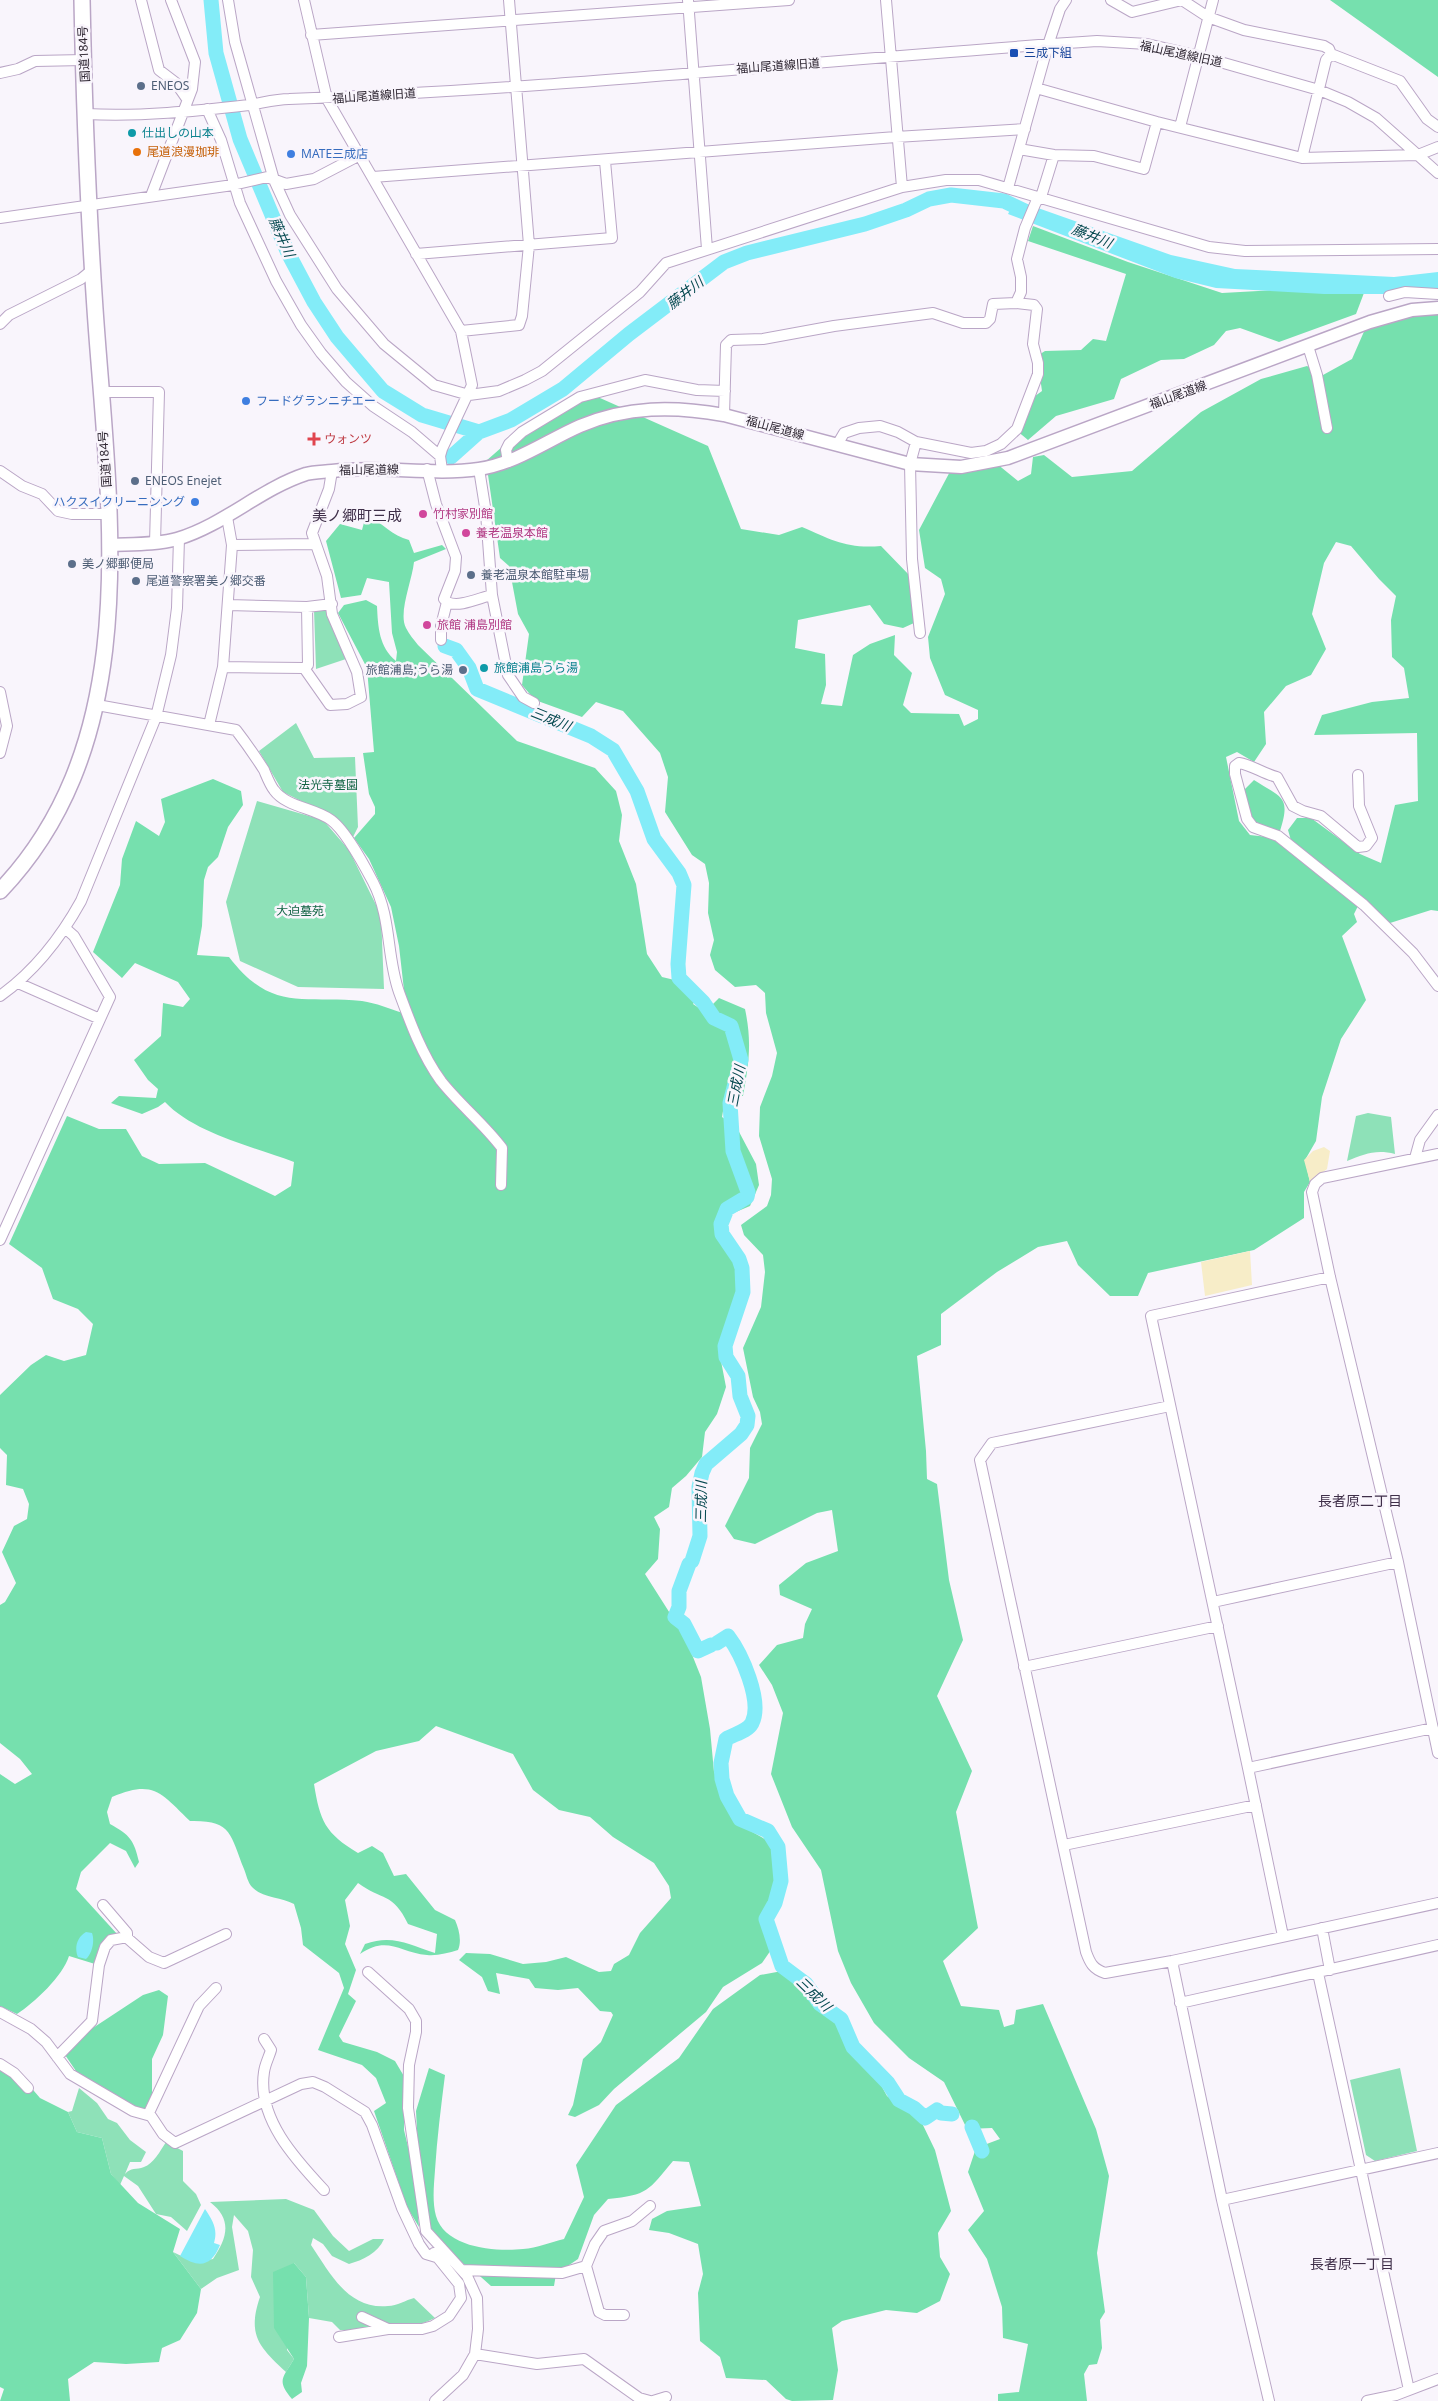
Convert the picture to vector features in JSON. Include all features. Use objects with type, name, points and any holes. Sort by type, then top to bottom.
[{"type":"highway","name":"国道184号","points":[[0,891],[18,872],[43,835],[71,783],[83,753],[97,705],[106,655],[110,545],[109,514],[92,270],[82,0]]},
{"type":"main road","name":"福山尾道線","points":[[110,545],[155,543],[179,538],[227,516],[284,483],[308,474],[358,468],[479,469],[508,462],[580,426],[607,416],[638,409],[686,409],[724,415],[910,464],[961,467],[1008,458],[1370,322],[1412,310],[1438,308]]},
{"type":"street","points":[[141,0],[158,70],[176,83],[187,99]]},
{"type":"street","points":[[151,196],[192,89],[195,62],[171,0]]},
{"type":"street","points":[[228,0],[236,42],[270,178],[290,215],[337,289],[384,344],[434,385],[467,399],[499,390],[542,371],[640,292],[666,263],[902,187],[925,182],[980,180],[1008,188],[1038,200],[1209,247],[1245,251],[1438,249]]},
{"type":"street","points":[[304,0],[327,99],[374,177],[461,331],[472,385],[441,453],[442,470]]},
{"type":"street","points":[[461,331],[519,325],[522,316],[529,245],[509,0]]},
{"type":"street","points":[[312,35],[511,21],[688,4],[789,0]]},
{"type":"street","points":[[886,0],[896,137],[902,187]]},
{"type":"street","points":[[1008,188],[1048,44],[1060,9],[1066,0]]},
{"type":"street","points":[[1111,0],[1132,12],[1182,0],[1208,18],[1244,30],[1324,46],[1330,49],[1331,54]]},
{"type":"street","points":[[1180,127],[1213,0]]},
{"type":"street","points":[[688,4],[707,249]]},
{"type":"street","name":"福山尾道線旧道","points":[[86,114],[117,116],[252,104],[286,99],[327,99],[516,86],[1097,41],[1147,44],[1199,56],[1320,90],[1348,102],[1376,118],[1438,173]]},
{"type":"street","points":[[1302,158],[1326,60],[1331,54]]},
{"type":"street","points":[[1331,54],[1400,81],[1427,119],[1438,127]]},
{"type":"street","points":[[0,72],[18,69],[35,61],[84,60]]},
{"type":"street","points":[[1036,88],[1157,122],[1302,158],[1418,155],[1438,147]]},
{"type":"street","points":[[211,108],[236,183],[276,281],[301,325],[321,353],[346,382],[373,406],[441,453]]},
{"type":"street","points":[[1019,149],[1054,155],[1094,156],[1144,170],[1157,122]]},
{"type":"street","points":[[374,177],[605,161],[896,137],[1025,129]]},
{"type":"street","points":[[0,218],[270,178],[286,184],[314,179],[360,155]]},
{"type":"street","points":[[1016,303],[1021,292],[1021,277],[1017,259],[1025,228],[1038,200],[1054,155]]},
{"type":"street","points":[[416,254],[612,238],[605,161]]},
{"type":"street","points":[[0,324],[9,315],[80,279],[92,270]]},
{"type":"street","points":[[1389,296],[1405,292],[1438,294]]},
{"type":"street","points":[[724,415],[726,344],[731,340],[763,339],[834,326],[933,313],[963,322],[986,323],[990,319],[993,304],[1016,303],[1034,305],[1038,309],[1033,344],[1038,363],[1038,374],[1017,429],[1001,444],[986,451],[971,453],[916,442],[898,432],[880,426],[859,428],[844,433],[837,445]]},
{"type":"street","points":[[1308,346],[1317,375],[1327,428]]},
{"type":"street","points":[[508,462],[506,450],[515,438],[580,397],[645,380],[697,390],[725,391]]},
{"type":"street","points":[[101,392],[159,392],[155,543]]},
{"type":"street","points":[[916,442],[910,464],[912,559],[920,633]]},
{"type":"street","points":[[479,469],[486,513],[492,595],[508,675],[523,697],[534,702]]},
{"type":"street","points":[[427,470],[436,504],[456,557],[455,571],[445,592],[444,599],[452,604],[492,595]]},
{"type":"street","points":[[0,471],[22,486],[42,494],[58,511],[72,514],[109,514]]},
{"type":"street","points":[[304,668],[330,705],[347,704],[361,697],[357,672],[332,614],[328,576],[318,549],[314,544],[312,533],[329,489],[332,471]]},
{"type":"street","points":[[209,725],[223,667],[232,545],[227,516]]},
{"type":"street","points":[[0,996],[18,983],[46,954],[66,929],[81,901],[156,717],[171,655],[176,608],[179,538]]},
{"type":"street","points":[[232,545],[314,544]]},
{"type":"street","points":[[440,640],[441,626],[447,602]]},
{"type":"street","points":[[228,605],[307,607],[332,604]]},
{"type":"street","points":[[223,667],[304,668],[308,665],[307,607]]},
{"type":"street","points":[[0,692],[7,726],[0,753]]},
{"type":"street","points":[[97,705],[236,730],[252,751],[275,792],[293,803],[313,810],[331,820],[340,828],[373,883],[388,922],[393,970],[417,1038],[441,1080],[502,1148],[501,1185]]},
{"type":"street","points":[[1358,776],[1359,806],[1372,838],[1366,846],[1358,847],[1321,816],[1293,806],[1277,777],[1264,774],[1245,764],[1239,763],[1235,766],[1235,774],[1246,819],[1253,827],[1278,836],[1364,905],[1413,953],[1438,986]]},
{"type":"street","points":[[0,1240],[110,997],[74,936],[66,929]]},
{"type":"street","points":[[18,983],[100,1020]]},
{"type":"street","points":[[1415,1158],[1420,1140],[1438,1115]]},
{"type":"street","points":[[1438,1154],[1322,1178],[1315,1184],[1312,1192],[1330,1277],[1398,1562],[1438,1753]]},
{"type":"street","points":[[1282,1936],[1256,1805],[1151,1316],[1330,1277]]},
{"type":"street","points":[[1170,1406],[992,1443],[980,1460],[1086,1952],[1096,1970],[1104,1973],[1172,1961],[1438,1903]]},
{"type":"street","points":[[1213,1602],[1398,1562]]},
{"type":"street","points":[[1024,1667],[1218,1626]]},
{"type":"street","points":[[1248,1768],[1433,1728]]},
{"type":"street","points":[[1064,1845],[1256,1805]]},
{"type":"street","points":[[103,1905],[127,1933],[126,1938]]},
{"type":"street","points":[[1322,1928],[1330,1970]]},
{"type":"street","points":[[57,2057],[92,2021],[99,1965],[105,1947],[111,1940],[126,1938],[150,1957],[164,1963],[226,1934]]},
{"type":"street","points":[[1180,2003],[1438,1945]]},
{"type":"street","points":[[1172,1961],[1222,2200],[1269,2401]]},
{"type":"street","points":[[339,2337],[388,2329],[412,2331],[433,2326],[455,2309],[461,2298],[459,2284],[452,2273],[436,2257],[426,2230],[408,2108],[409,2065],[416,2032],[416,2021],[409,2009],[368,1972]]},
{"type":"street","points":[[1318,1973],[1363,2169],[1409,2390]]},
{"type":"street","points":[[148,2115],[199,2006],[216,1988]]},
{"type":"street","points":[[0,2012],[31,2029],[46,2042],[70,2074],[133,2112],[148,2115],[163,2134],[175,2143],[301,2084],[313,2082],[365,2112],[372,2125],[402,2208],[419,2244],[426,2254],[436,2257]]},
{"type":"street","points":[[264,2038],[272,2050],[264,2069],[265,2101],[280,2134],[294,2157],[324,2190]]},
{"type":"street","points":[[0,2064],[11,2070],[28,2088]]},
{"type":"street","points":[[1222,2200],[1438,2153]]},
{"type":"street","points":[[624,2315],[605,2316],[599,2312],[586,2266],[595,2244],[604,2231],[632,2221],[650,2206]]},
{"type":"street","points":[[426,2230],[462,2270],[474,2287],[477,2298],[478,2329],[475,2354],[463,2376],[435,2401]]},
{"type":"street","points":[[462,2270],[562,2273],[586,2266]]},
{"type":"street","points":[[362,2317],[388,2329]]},
{"type":"street","points":[[475,2354],[537,2364],[584,2359],[639,2398],[652,2401],[666,2397]]},
{"type":"street","points":[[1367,2401],[1409,2390],[1438,2379]]},
{"type":"green space","points":[[1330,0],[1438,0],[1438,77]]},
{"type":"green space","points":[[1033,226],[1128,262],[1222,293],[1367,285],[1356,314],[1279,342],[1240,328],[1226,331],[1214,345],[1184,359],[1161,360],[1121,379],[1114,399],[1056,416],[1028,440],[1016,430],[1031,399],[1042,391],[1037,356],[1045,351],[1081,350],[1093,339],[1106,341],[1126,274],[1028,241]]},
{"type":"green space","points":[[1438,306],[1438,911],[1431,910],[1390,923],[1292,844],[1288,830],[1297,818],[1311,818],[1360,854],[1381,863],[1395,805],[1418,801],[1417,733],[1314,735],[1322,715],[1372,702],[1409,698],[1404,668],[1392,657],[1391,620],[1396,596],[1351,546],[1336,542],[1324,563],[1312,614],[1326,649],[1311,675],[1286,686],[1264,712],[1266,744],[1254,762],[1237,752],[1226,757],[1239,821],[1250,835],[1277,838],[1358,906],[1354,914],[1357,922],[1342,936],[1366,1000],[1341,1039],[1322,1097],[1316,1141],[1305,1160],[1310,1182],[1304,1192],[1304,1218],[1254,1250],[1148,1273],[1138,1296],[1110,1296],[1078,1265],[1067,1241],[1038,1247],[997,1272],[941,1314],[941,1345],[917,1356],[927,1479],[937,1484],[949,1580],[963,1640],[937,1696],[972,1771],[956,1812],[978,1928],[943,1961],[961,2006],[999,2010],[1004,2027],[1014,2024],[1016,2010],[1043,2004],[1096,2129],[1109,2176],[1097,2253],[1105,2312],[1100,2320],[1102,2348],[1097,2364],[1089,2365],[1084,2374],[1087,2401],[998,2401],[998,2394],[1019,2392],[1028,2344],[1003,2338],[1002,2307],[987,2259],[968,2230],[984,2211],[968,2172],[976,2148],[1000,2139],[992,2128],[967,2129],[944,2082],[909,2058],[874,2023],[851,1983],[838,1951],[821,1870],[792,1827],[771,1774],[783,1713],[772,1685],[759,1665],[777,1645],[803,1638],[805,1624],[812,1609],[780,1595],[779,1585],[806,1563],[838,1551],[832,1510],[817,1513],[755,1544],[734,1539],[725,1526],[749,1478],[750,1448],[762,1424],[760,1412],[753,1397],[743,1348],[761,1307],[765,1272],[763,1255],[744,1235],[741,1225],[767,1206],[771,1195],[772,1179],[759,1136],[760,1107],[772,1076],[777,1053],[766,1013],[765,993],[756,985],[735,987],[715,970],[710,955],[714,940],[708,913],[709,883],[705,864],[692,855],[665,812],[668,777],[660,753],[623,711],[596,702],[582,717],[535,700],[522,685],[529,634],[518,614],[509,566],[500,558],[486,461],[502,447],[579,396],[600,398],[708,446],[741,529],[779,535],[802,527],[831,540],[849,545],[881,546],[911,577],[914,623],[903,628],[884,624],[870,605],[798,620],[795,648],[825,654],[826,685],[821,704],[842,706],[853,655],[870,644],[895,635],[894,655],[912,673],[903,705],[911,713],[959,714],[964,726],[978,719],[978,710],[945,695],[930,658],[928,637],[945,594],[941,579],[925,568],[919,530],[954,464],[991,459],[1018,481],[1031,474],[1033,457],[1044,455],[1072,477],[1132,471],[1201,412],[1261,379],[1307,366],[1323,375],[1352,359],[1366,327]]},
{"type":"green space","points":[[366,515],[398,536],[409,540],[414,553],[442,545],[446,549],[414,562],[404,606],[404,622],[410,635],[418,645],[517,741],[595,768],[616,791],[622,815],[619,841],[636,884],[647,954],[662,977],[683,982],[699,995],[693,1004],[705,1012],[719,998],[745,1009],[749,1052],[743,1096],[726,1093],[722,1117],[737,1128],[756,1164],[759,1185],[750,1206],[724,1217],[722,1230],[749,1267],[748,1284],[742,1313],[725,1345],[721,1361],[726,1387],[717,1414],[705,1432],[702,1457],[686,1476],[672,1488],[669,1507],[654,1517],[660,1529],[658,1559],[645,1574],[685,1637],[701,1677],[710,1729],[714,1772],[747,1829],[770,1842],[777,1880],[766,1919],[773,1947],[762,1963],[723,1987],[706,2012],[614,2089],[599,2105],[575,2117],[568,2115],[573,2105],[583,2059],[601,2042],[613,2015],[611,2012],[600,2011],[578,1988],[558,1990],[535,1988],[529,1979],[496,1973],[500,1994],[488,1991],[482,1977],[459,1960],[466,1953],[490,1954],[523,1964],[546,1962],[566,1957],[599,1972],[611,1971],[614,1964],[629,1955],[640,1933],[671,1898],[669,1886],[654,1863],[613,1837],[590,1817],[559,1810],[533,1790],[513,1754],[436,1726],[419,1741],[376,1751],[314,1784],[322,1817],[331,1832],[358,1853],[372,1846],[383,1853],[394,1876],[406,1874],[435,1910],[455,1920],[459,1931],[460,1943],[458,1950],[446,1953],[427,1955],[386,1945],[369,1948],[360,1954],[365,1944],[384,1940],[409,1944],[435,1953],[437,1934],[408,1924],[403,1914],[392,1902],[358,1883],[345,1900],[350,1926],[345,1944],[356,1970],[348,1994],[356,2001],[339,2036],[343,2042],[377,2052],[395,2061],[405,2078],[404,2130],[415,2176],[419,2227],[407,2207],[374,2111],[386,2103],[376,2078],[362,2065],[318,2050],[344,1988],[339,1973],[303,1945],[301,1928],[294,1904],[256,1891],[251,1885],[228,1831],[214,1823],[190,1821],[164,1796],[147,1789],[138,1789],[112,1797],[107,1812],[110,1824],[127,1835],[133,1843],[139,1862],[135,1868],[126,1851],[110,1843],[81,1872],[76,1889],[118,1935],[95,1964],[69,1956],[61,1972],[47,1988],[17,2014],[0,2006],[0,1774],[15,1784],[32,1774],[20,1759],[0,1743],[0,1605],[5,1602],[16,1583],[2,1552],[14,1526],[27,1519],[29,1504],[23,1489],[6,1485],[7,1455],[0,1448],[0,1395],[31,1365],[46,1355],[64,1361],[86,1355],[93,1324],[78,1309],[53,1299],[42,1268],[9,1244],[67,1116],[99,1129],[126,1129],[142,1156],[159,1164],[205,1163],[275,1196],[291,1186],[294,1162],[208,1131],[177,1113],[165,1102],[142,1114],[111,1103],[119,1096],[156,1098],[158,1089],[148,1080],[134,1060],[161,1036],[163,1003],[183,1007],[190,999],[178,982],[135,963],[122,978],[93,952],[120,885],[122,859],[136,821],[159,836],[165,822],[161,799],[213,779],[241,791],[243,805],[228,827],[218,857],[208,867],[204,880],[202,926],[197,955],[229,957],[259,987],[274,994],[289,998],[362,1001],[403,1013],[405,999],[399,946],[391,907],[369,859],[354,838],[375,814],[375,807],[369,794],[363,753],[374,752],[367,668],[338,613],[344,605],[366,600],[377,606],[380,636],[386,649],[396,661],[397,652],[392,633],[389,582],[367,578],[361,595],[341,598],[326,541],[340,524],[362,530]]},
{"type":"green space","points":[[329,608],[349,658],[316,669],[314,610]]},
{"type":"green space","name":"法光寺墓園","points":[[296,723],[314,758],[355,757],[358,827],[351,841],[311,806],[283,792],[259,751]]},
{"type":"green space","points":[[1254,780],[1282,799],[1285,811],[1280,831],[1265,827],[1251,819],[1244,790]]},
{"type":"green space","name":"大迫墓苑","points":[[257,801],[323,820],[349,850],[381,915],[384,989],[298,987],[240,961],[226,902]]},
{"type":"green space","points":[[1368,1113],[1391,1117],[1395,1154],[1370,1153],[1347,1161],[1356,1116]]},
{"type":"green space","points":[[782,1971],[801,1979],[846,2021],[887,2096],[921,2121],[935,2150],[951,2211],[938,2233],[940,2257],[950,2274],[940,2301],[917,2313],[886,2310],[842,2321],[832,2328],[838,2370],[833,2400],[792,2401],[786,2399],[766,2380],[726,2378],[720,2357],[700,2341],[698,2293],[703,2274],[698,2244],[669,2233],[649,2230],[652,2219],[667,2211],[701,2206],[689,2162],[673,2161],[652,2185],[640,2193],[608,2199],[594,2215],[578,2259],[556,2274],[554,2286],[491,2286],[472,2269],[450,2256],[427,2231],[416,2111],[429,2068],[445,2075],[434,2193],[436,2216],[441,2227],[460,2241],[473,2246],[512,2250],[539,2246],[564,2239],[584,2197],[576,2165],[616,2105],[679,2058],[713,2009],[760,1975]]},
{"type":"green space","points":[[159,1990],[168,1996],[163,2035],[152,2059],[152,2101],[145,2111],[126,2105],[78,2074],[61,2049],[143,1995]]},
{"type":"green space","points":[[0,2067],[28,2084],[40,2098],[68,2112],[77,2132],[102,2138],[111,2174],[138,2203],[180,2229],[173,2252],[201,2289],[197,2313],[180,2340],[162,2348],[159,2362],[126,2364],[94,2362],[68,2379],[70,2401],[0,2401],[4,2389],[0,2387]]},
{"type":"green space","points":[[1400,2068],[1417,2151],[1375,2161],[1366,2155],[1350,2080]]},
{"type":"green space","points":[[79,2088],[97,2103],[108,2119],[117,2123],[130,2140],[146,2152],[141,2162],[130,2162],[125,2174],[129,2170],[144,2167],[151,2163],[166,2142],[183,2151],[183,2181],[196,2194],[201,2205],[187,2231],[171,2217],[156,2214],[138,2186],[124,2176],[120,2185],[111,2174],[102,2138],[77,2132],[68,2112],[72,2111]]},
{"type":"green space","points":[[286,2199],[314,2210],[333,2236],[349,2251],[373,2239],[384,2239],[378,2248],[369,2255],[349,2264],[332,2256],[323,2244],[313,2238],[311,2245],[318,2256],[333,2278],[351,2296],[374,2306],[391,2306],[414,2298],[435,2318],[424,2323],[389,2330],[340,2330],[332,2322],[309,2318],[306,2277],[294,2263],[287,2350],[294,2359],[286,2372],[262,2347],[255,2331],[256,2310],[260,2297],[251,2277],[253,2250],[248,2231],[234,2215],[232,2227],[239,2270],[217,2278],[201,2289],[173,2252],[194,2262],[213,2259],[222,2243],[225,2222],[217,2208],[210,2202]]},
{"type":"green space","points":[[294,2263],[306,2277],[309,2318],[307,2366],[301,2383],[302,2392],[292,2399],[284,2387],[283,2379],[294,2359],[274,2328],[273,2272]]},
{"type":"sand","points":[[1324,1147],[1330,1151],[1327,1169],[1310,1182],[1304,1160],[1313,1151]]},
{"type":"sand","points":[[1250,1251],[1252,1285],[1205,1296],[1201,1262]]},
{"type":"water","points":[[1015,200],[1171,255],[1235,269],[1394,277],[1438,272],[1438,294],[1324,294],[1216,288],[1175,278],[1008,214]]},
{"type":"water","points":[[86,1932],[92,1933],[93,1943],[86,1959],[78,1957],[76,1950],[78,1940]]},
{"type":"water","points":[[205,2209],[214,2225],[214,2243],[220,2245],[213,2258],[199,2264],[180,2256]]},
{"type":"waterway","name":"藤井川","points":[[211,0],[216,53],[240,139],[288,253],[314,302],[337,337],[383,391],[422,415],[479,432],[511,420],[563,389],[629,334],[724,262],[747,253],[865,224],[906,210],[929,199],[951,195],[1004,201],[1031,214]]},
{"type":"waterway","name":"三成川","points":[[451,457],[479,432]]},
{"type":"waterway","name":"三成川","points":[[445,646],[456,650],[469,668],[477,689],[591,736],[613,750],[637,791],[654,839],[679,873],[684,885],[678,964],[679,978],[703,1002],[714,1018],[731,1026],[741,1060],[730,1103],[733,1151],[748,1192],[747,1197],[727,1209],[721,1224],[722,1234],[739,1259],[742,1268],[743,1292],[725,1346],[726,1357],[738,1376],[740,1396],[748,1416],[747,1425],[741,1434],[706,1464],[702,1473],[699,1487],[700,1536],[692,1561]]},
{"type":"waterway","name":"三成川","points":[[689,1564],[679,1591],[679,1607],[675,1617],[684,1624],[698,1651],[711,1645]]},
{"type":"waterway","name":"三成川","points":[[717,1643],[728,1636],[739,1654],[753,1690],[755,1714],[752,1723],[744,1731],[726,1739],[721,1763],[722,1779],[727,1796],[740,1819],[768,1831],[778,1847],[781,1881],[775,1903],[766,1919],[782,1966],[806,1984],[820,2004],[841,2019],[853,2047],[888,2083],[899,2100],[914,2108],[925,2118],[937,2110],[941,2113],[952,2114]]},
{"type":"waterway","name":"三成川","points":[[972,2127],[982,2151]]},
{"type":"place","name":"三成下組","points":[[1014,53]]},
{"type":"place","name":"ENEOS","points":[[141,86]]},
{"type":"place","name":"仕出しの山本","points":[[132,133]]},
{"type":"place","name":"尾道浪漫珈琲","points":[[137,152]]},
{"type":"place","name":"MATE三成店","points":[[291,154]]},
{"type":"place","name":"フードグランニチエー","points":[[246,401]]},
{"type":"place","name":"ウォンツ","points":[[314,439]]},
{"type":"place","name":"ENEOS Enejet","points":[[135,481]]},
{"type":"place","name":"ハクスイクリーニンング","points":[[195,502]]},
{"type":"place","name":"竹村家別館","points":[[423,514]]},
{"type":"place","name":"養老温泉本館","points":[[466,533]]},
{"type":"place","name":"美ノ郷郵便局","points":[[72,564]]},
{"type":"place","name":"養老温泉本館駐車場","points":[[471,575]]},
{"type":"place","name":"尾道警察署美ノ郷交番","points":[[136,581]]},
{"type":"place","name":"旅館 浦島別館","points":[[427,625]]},
{"type":"place","name":"旅館浦島うら湯","points":[[484,668]]},
{"type":"place","name":"旅館浦島;うら湯","points":[[463,670]]},
{"type":"district","name":"美ノ郷町三成","points":[[357,516]]},
{"type":"district","name":"長者原二丁目","points":[[1360,1501]]},
{"type":"district","name":"長者原一丁目","points":[[1352,2264]]}]
